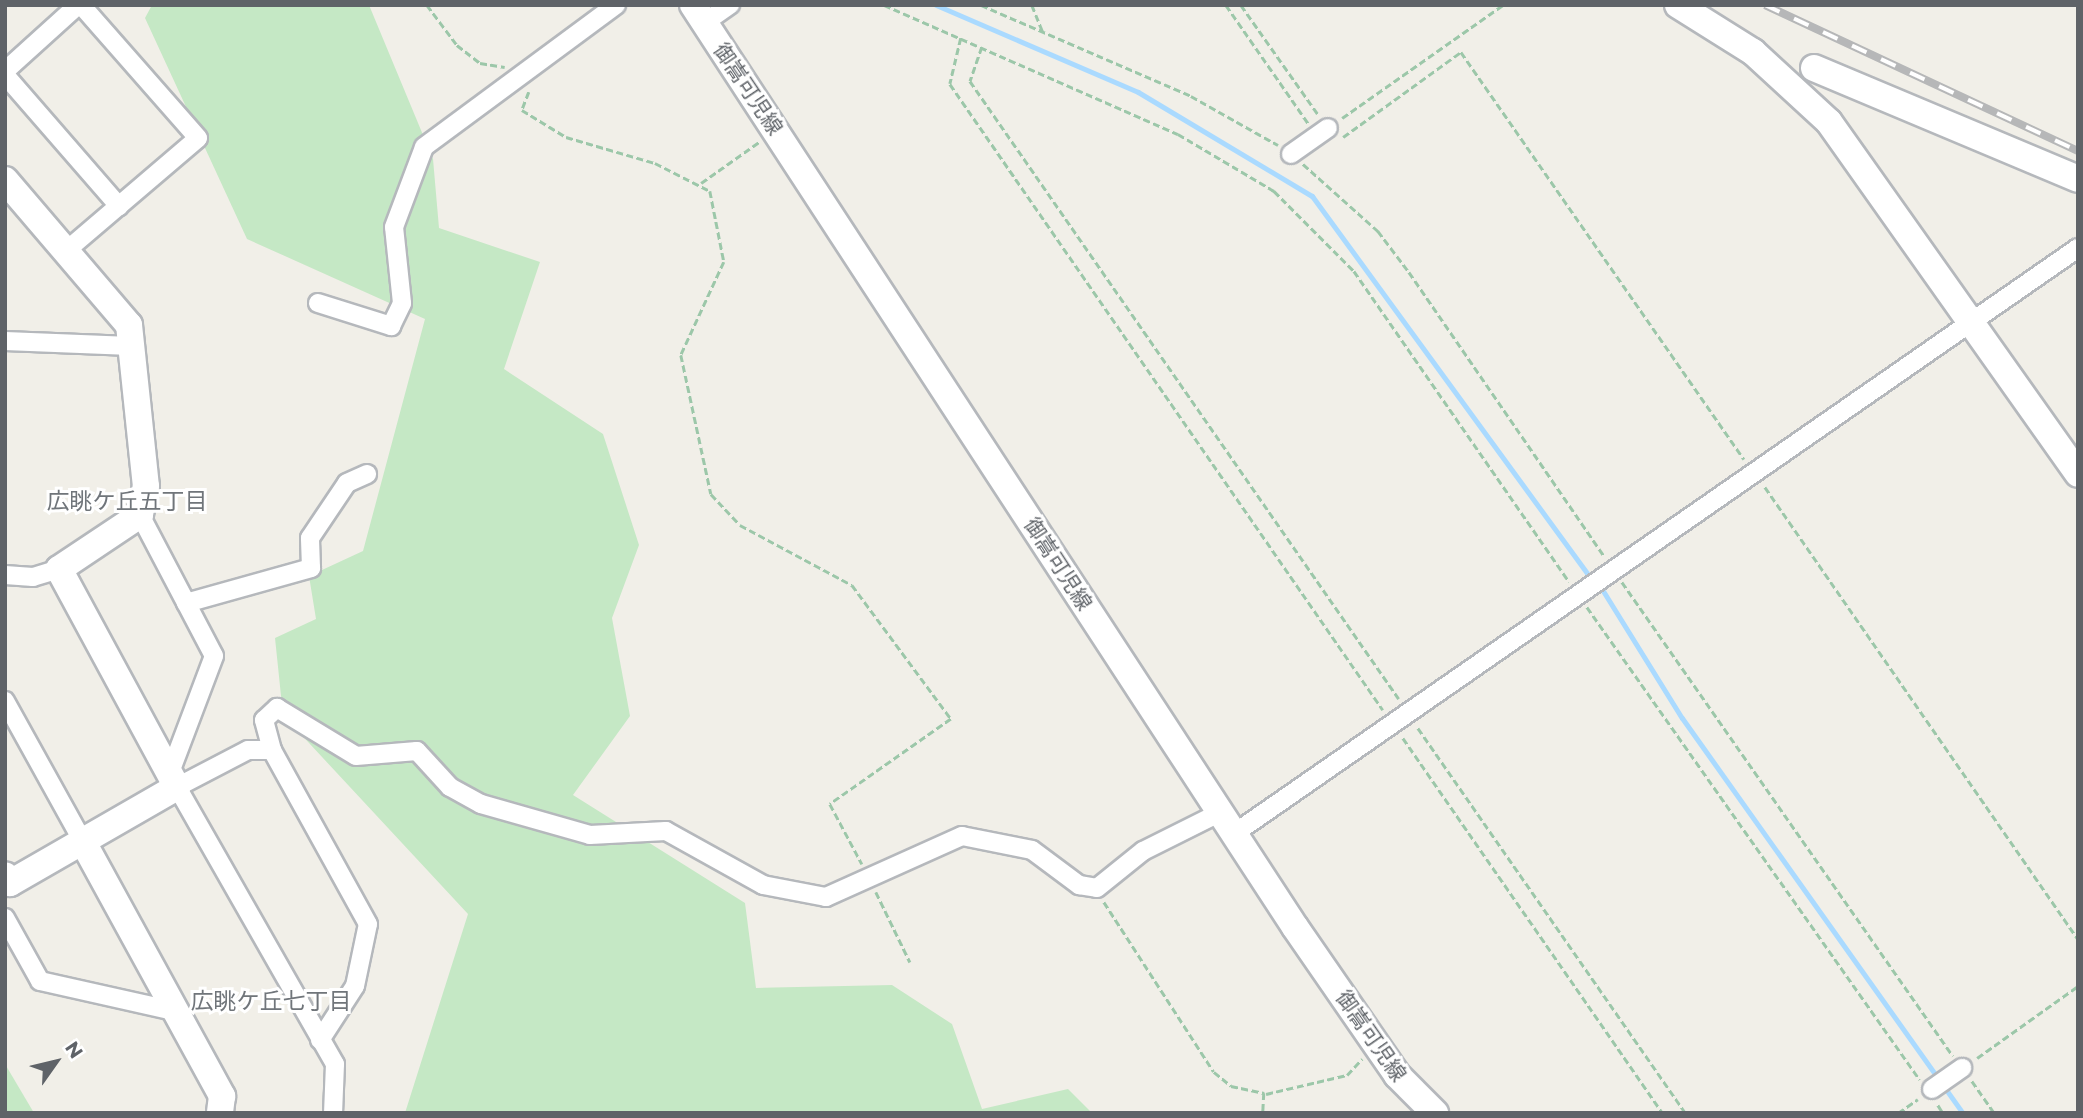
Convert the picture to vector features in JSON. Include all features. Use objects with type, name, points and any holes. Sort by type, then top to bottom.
[{"type":"street","points":[[67,250],[119,206],[198,138],[80,5],[5,73],[119,206]]},
{"type":"street","points":[[318,303],[391,326],[402,303],[394,228],[424,147],[616,5]]},
{"type":"street","points":[[698,14],[730,5]]},
{"type":"street","points":[[1678,5],[1753,52],[1829,122],[2078,474]]},
{"type":"street","name":"御嵩可児線","points":[[698,14],[1227,823],[1423,1109]]},
{"type":"street","points":[[1814,68],[2078,179]]},
{"type":"street","points":[[1298,159],[1328,135]]},
{"type":"street","points":[[5,180],[129,325],[146,486],[140,515],[214,662],[174,778]]},
{"type":"street","points":[[320,1040],[355,986],[368,924],[272,750],[264,720],[277,708],[344,752],[417,751],[450,787],[481,804],[570,832],[666,831],[763,885],[799,893],[826,897],[870,880],[937,844],[974,836],[1032,850],[1079,885],[1097,888],[1143,851],[1227,823],[1393,723],[1969,321],[2078,248]]},
{"type":"street","points":[[5,341],[131,346]]},
{"type":"street","points":[[186,603],[311,568],[310,538],[347,483],[367,474]]},
{"type":"street","points":[[5,575],[33,577],[59,569],[140,515]]},
{"type":"street","points":[[59,569],[335,1064],[333,1113]]},
{"type":"street","points":[[5,701],[222,1097],[220,1113]]},
{"type":"street","points":[[7,882],[83,842],[174,778],[248,750],[272,750]]},
{"type":"street","points":[[5,918],[40,981],[174,1011]]},
{"type":"street","points":[[1931,1090],[1956,1072]]},
{"type":"path","points":[[427,5],[480,63],[529,71],[532,86],[522,110],[566,137],[701,183],[717,209],[724,262],[681,355],[711,494],[740,525],[852,585],[951,719],[830,804],[910,962]]},
{"type":"path","points":[[884,5],[1229,160],[1316,229],[1354,271],[1578,594],[1931,1090],[1943,1113]]},
{"type":"path","points":[[981,5],[1191,96],[1298,159],[1378,231],[1409,272],[1956,1072],[1994,1113]]},
{"type":"path","points":[[1032,5],[1043,32]]},
{"type":"path","points":[[1226,5],[1328,135]]},
{"type":"path","points":[[1241,5],[1328,135]]},
{"type":"path","points":[[1328,135],[1503,5]]},
{"type":"path","points":[[961,38],[950,84],[1662,1113]]},
{"type":"path","points":[[982,47],[970,80],[1686,1113]]},
{"type":"path","points":[[1328,135],[1461,52],[2078,939]]},
{"type":"path","points":[[701,183],[776,130]]},
{"type":"path","points":[[1298,159],[1316,157]]},
{"type":"path","points":[[1097,888],[1214,1072],[1231,1086],[1265,1094],[1347,1075],[1377,1045]]},
{"type":"path","points":[[1956,1072],[2078,986]]},
{"type":"path","points":[[1898,1113],[1931,1090]]},
{"type":"path","points":[[1263,1113],[1265,1094]]},
{"type":"green space","points":[[152,5],[369,5],[433,159],[439,228],[540,262],[504,369],[603,434],[639,545],[612,618],[630,716],[573,795],[745,903],[756,988],[892,985],[952,1024],[982,1109],[1068,1089],[1092,1113],[405,1113],[468,914],[283,715],[275,638],[316,619],[309,576],[363,551],[425,319],[247,239],[145,18]]},
{"type":"green space","points":[[5,1064],[34,1113],[5,1113]]},
{"type":"waterway","points":[[936,5],[1138,92],[1312,196],[1592,580]]},
{"type":"waterway","points":[[1600,586],[1682,718],[1963,1113]]},
{"type":"railway","points":[[1765,5],[2078,151]]},
{"type":"district","name":"広眺ケ丘五丁目","points":[[127,501]]},
{"type":"district","name":"広眺ケ丘七丁目","points":[[271,1001]]}]
